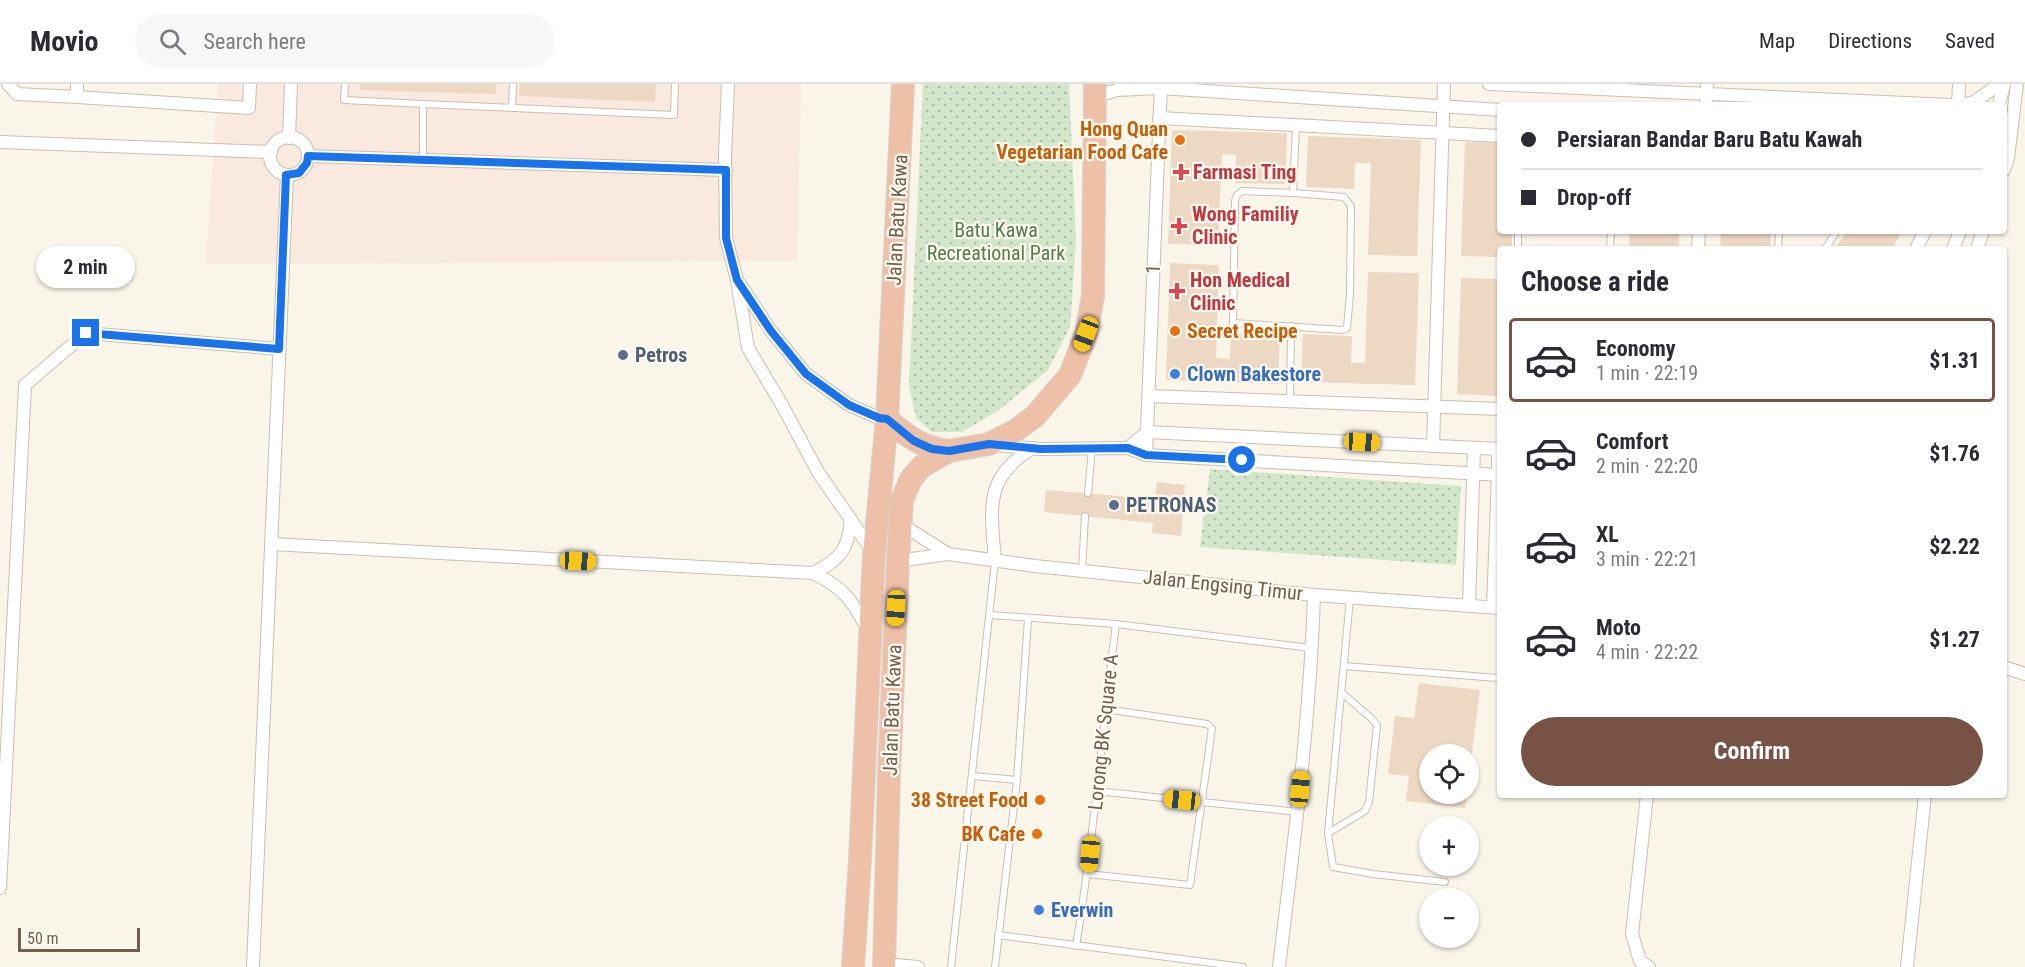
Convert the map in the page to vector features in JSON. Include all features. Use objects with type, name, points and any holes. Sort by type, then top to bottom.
[{"type":"highway","name":"Jalan Batu Kawa","points":[[853,967],[874,554],[887,419],[903,84]]},
{"type":"highway","name":"Jalan Batu Kawa","points":[[884,965],[897,561],[902,500],[911,479],[922,466],[949,451],[989,444],[1015,431],[1050,401],[1070,375],[1086,334],[1093,296],[1095,91]]},
{"type":"highway","points":[[887,419],[914,441],[932,449],[949,451]]},
{"type":"street","points":[[8,84],[17,94],[77,90],[249,108],[250,84]]},
{"type":"street","points":[[289,138],[291,84]]},
{"type":"street","points":[[728,84],[726,238],[737,280],[748,348],[818,472],[874,554]]},
{"type":"street","points":[[1433,446],[1444,84]]},
{"type":"street","points":[[1489,84],[1885,102]]},
{"type":"street","points":[[1958,102],[1959,84]]},
{"type":"street","points":[[1974,102],[2002,84]]},
{"type":"street","points":[[1999,102],[2002,84]]},
{"type":"street","points":[[2007,161],[2017,84]]},
{"type":"street","points":[[1095,91],[1160,86],[1497,110]]},
{"type":"street","name":"1","points":[[1146,455],[1160,86]]},
{"type":"street","points":[[1159,118],[1497,136]]},
{"type":"street","points":[[289,138],[300,141],[307,150],[307,163],[299,173],[286,175],[275,169],[271,152],[278,142],[289,138]]},
{"type":"street","points":[[0,142],[271,152]]},
{"type":"street","points":[[308,156],[726,170]]},
{"type":"street","points":[[254,967],[286,175]]},
{"type":"street","points":[[737,280],[771,331],[806,374],[849,405],[879,418],[887,419]]},
{"type":"street","points":[[0,888],[25,385],[86,333],[279,349]]},
{"type":"street","points":[[1149,396],[1497,410]]},
{"type":"street","points":[[1128,448],[1147,432],[1497,449]]},
{"type":"street","points":[[989,444],[1033,448],[1128,448],[1146,455],[1497,475]]},
{"type":"street","points":[[995,561],[992,502],[997,483],[1006,468],[1033,448]]},
{"type":"street","points":[[1469,605],[1474,448]]},
{"type":"street","points":[[813,573],[832,564],[845,547],[849,538],[851,520]]},
{"type":"street","name":"Jalan Engsing Timur","points":[[900,524],[948,554]]},
{"type":"street","points":[[271,544],[813,573],[834,584],[853,602],[871,634]]},
{"type":"street","name":"Jalan Engsing Timur","points":[[897,561],[948,554],[1314,595],[1496,607]]},
{"type":"street","points":[[1496,607],[1497,563]]},
{"type":"street","points":[[1279,967],[1298,812],[1312,648],[1314,595]]},
{"type":"street","points":[[2007,668],[2025,674]]},
{"type":"street","points":[[1647,798],[1632,934],[1640,961],[1648,967]]},
{"type":"street","points":[[1908,967],[1925,798]]},
{"type":"street","points":[[884,965],[918,967]]},
{"type":"lane","points":[[345,84],[344,100],[674,115],[675,84]]},
{"type":"lane","points":[[512,108],[513,84]]},
{"type":"lane","points":[[423,104],[423,160]]},
{"type":"lane","points":[[1293,193],[1296,126]]},
{"type":"lane","points":[[1242,191],[1293,193],[1344,197],[1349,200],[1351,244],[1347,328],[1343,330],[1233,323],[1235,201],[1237,195],[1242,191]]},
{"type":"lane","points":[[1290,401],[1291,326]]},
{"type":"lane","points":[[1088,493],[1092,448]]},
{"type":"lane","points":[[1082,570],[1085,516]]},
{"type":"lane","points":[[951,967],[995,561]]},
{"type":"lane","points":[[1350,598],[1328,833],[1333,867],[1445,882]]},
{"type":"lane","points":[[990,615],[1116,624],[1312,648]]},
{"type":"lane","points":[[996,967],[1017,780],[1028,619]]},
{"type":"lane","name":"Lorong BK Square A","points":[[1076,946],[1088,874],[1116,624]]},
{"type":"lane","points":[[1344,666],[1497,678]]},
{"type":"lane","points":[[1328,833],[1365,810],[1369,802],[1377,725],[1342,693]]},
{"type":"lane","points":[[1088,874],[1190,885],[1212,728],[1105,709]]},
{"type":"lane","points":[[973,776],[1017,780]]},
{"type":"lane","points":[[1096,791],[1298,812]]},
{"type":"lane","points":[[999,935],[1243,967]]},
{"type":"shaded area","points":[[218,84],[801,84],[797,261],[206,264]]},
{"type":"green space","name":"Batu Kawa Recreational Park","points":[[923,84],[1069,84],[1076,241],[1070,327],[1048,370],[999,410],[962,432],[932,432],[916,418],[909,385]]},
{"type":"green space","points":[[1210,469],[1461,486],[1456,565],[1200,547]]},
{"type":"building","points":[[360,84],[496,84],[496,94],[359,90]]},
{"type":"building","points":[[520,84],[656,84],[655,102],[519,96]]},
{"type":"building","points":[[1172,130],[1287,133],[1285,184],[1235,183],[1236,155],[1222,154],[1218,245],[1168,244]]},
{"type":"building","points":[[1308,136],[1421,140],[1417,256],[1368,255],[1371,163],[1355,163],[1354,189],[1306,187]]},
{"type":"building","points":[[1465,142],[1497,143],[1497,234],[1512,234],[1512,246],[1497,246],[1497,257],[1461,256]]},
{"type":"building","points":[[1630,234],[1679,234],[1679,246],[1629,246]]},
{"type":"building","points":[[1721,234],[1771,234],[1770,246],[1720,246]]},
{"type":"building","points":[[1846,234],[1900,234],[1894,246],[1836,246]]},
{"type":"building","points":[[1170,263],[1219,265],[1216,358],[1230,359],[1231,333],[1280,335],[1278,384],[1166,380]]},
{"type":"building","points":[[1368,272],[1419,273],[1415,385],[1301,382],[1303,334],[1352,336],[1351,363],[1365,363]]},
{"type":"building","points":[[1461,278],[1497,279],[1497,396],[1457,394]]},
{"type":"building","name":"PETRONAS","points":[[1157,482],[1185,485],[1181,536],[1152,533],[1153,523],[1044,512],[1046,490],[1155,499]]},
{"type":"building","points":[[1419,683],[1480,690],[1473,744],[1419,744],[1419,803],[1406,801],[1409,776],[1388,774],[1395,716],[1414,718]]},
{"type":"building","points":[[1431,804],[1466,804],[1465,808]]},
{"type":"place","name":"Hong Quan Vegetarian Food Cafe","points":[[1180,140]]},
{"type":"place","name":"Farmasi Ting","points":[[1181,172]]},
{"type":"place","name":"Wong Familiy Clinic","points":[[1179,226]]},
{"type":"place","name":"Hon Medical Clinic","points":[[1177,291]]},
{"type":"place","name":"Secret Recipe","points":[[1175,331]]},
{"type":"place","name":"Petros","points":[[623,355]]},
{"type":"place","name":"Clown Bakestore","points":[[1175,374]]},
{"type":"place","name":"PETRONAS","points":[[1114,505]]},
{"type":"place","name":"38 Street Food","points":[[1040,800]]},
{"type":"place","name":"BK Cafe","points":[[1037,834]]},
{"type":"place","name":"Everwin","points":[[1039,910]]},
{"type":"route","points":[[86,333],[279,349],[286,175],[299,173],[307,163],[308,156],[726,170],[726,238],[737,280],[771,331],[806,374],[849,405],[879,418],[887,419],[914,441],[932,449],[949,451],[989,444],[1041,449],[1128,448],[1146,455],[1242,460]]}]
